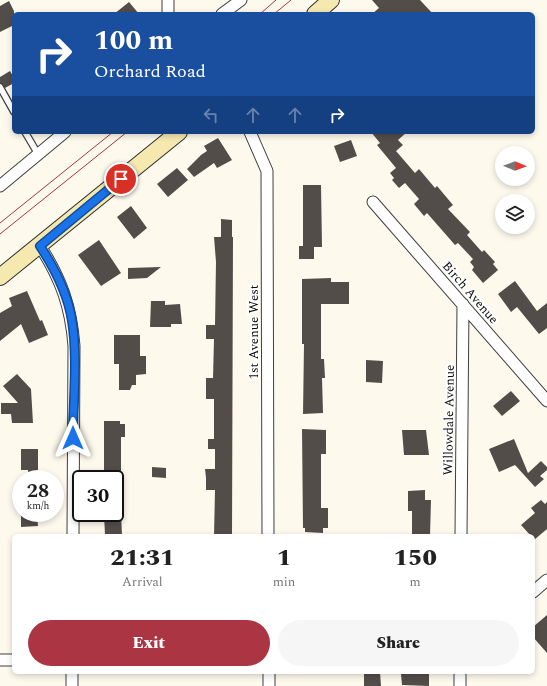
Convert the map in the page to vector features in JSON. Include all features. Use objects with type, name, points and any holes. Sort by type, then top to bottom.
[{"type":"street","points":[[168,0],[168,12]]},
{"type":"street","points":[[225,12],[241,0]]},
{"type":"street","points":[[317,12],[331,0]]},
{"type":"street","points":[[0,186],[63,134]]},
{"type":"street","points":[[0,276],[40,246],[177,134]]},
{"type":"street","name":"1st Avenue West","points":[[251,134],[267,171],[268,534]]},
{"type":"street","name":"Birch Avenue","points":[[373,202],[547,401]]},
{"type":"street","points":[[40,246],[61,283],[72,322],[74,346],[72,534]]},
{"type":"street","name":"Willowdale Avenue","points":[[461,534],[463,304]]},
{"type":"street","points":[[535,590],[547,580]]},
{"type":"street","points":[[0,660],[12,660]]},
{"type":"street","points":[[72,674],[72,686]]},
{"type":"street","points":[[269,674],[269,686]]},
{"type":"street","points":[[460,674],[460,686]]},
{"type":"lane","points":[[0,87],[12,108]]},
{"type":"lane","points":[[26,134],[38,154]]},
{"type":"building","points":[[372,0],[420,0],[431,12],[374,12],[379,8]]},
{"type":"building","points":[[9,1],[14,12],[12,12],[12,26],[0,32],[0,6]]},
{"type":"building","points":[[129,2],[137,12],[116,12]]},
{"type":"building","points":[[10,71],[12,74],[12,84],[5,88],[0,83],[0,77]]},
{"type":"building","points":[[373,134],[405,134],[398,140],[403,145],[396,151],[415,173],[419,169],[435,188],[437,186],[453,205],[448,209],[470,232],[467,235],[482,252],[484,250],[495,262],[493,264],[498,270],[483,283],[472,270],[474,267],[470,262],[473,259],[458,243],[455,245],[427,213],[424,216],[414,204],[419,199],[405,183],[399,188],[392,180],[394,178],[390,173],[396,168],[377,145],[380,143]]},
{"type":"building","points":[[218,138],[232,160],[217,168],[214,163],[194,177],[187,169],[207,151],[204,146]]},
{"type":"building","points":[[351,140],[357,156],[340,162],[334,146]]},
{"type":"building","points":[[177,168],[188,180],[168,197],[157,184]]},
{"type":"building","points":[[303,185],[321,185],[322,247],[314,247],[314,259],[299,259],[299,246],[303,246]]},
{"type":"building","points":[[131,206],[147,228],[134,239],[117,217]]},
{"type":"building","points":[[221,219],[232,220],[232,534],[214,534],[215,490],[206,490],[205,469],[215,469],[215,449],[208,449],[208,439],[214,439],[214,399],[206,399],[206,378],[213,378],[214,339],[206,339],[206,325],[215,325],[216,262],[214,237],[221,237]]},
{"type":"building","points":[[99,240],[121,273],[101,286],[78,255]]},
{"type":"building","points":[[161,267],[147,278],[128,279],[128,268]]},
{"type":"building","points":[[331,278],[331,282],[349,282],[349,304],[321,304],[321,359],[324,359],[325,378],[322,378],[323,413],[303,414],[304,344],[302,344],[302,279]]},
{"type":"building","points":[[515,281],[537,311],[547,303],[547,328],[539,334],[517,307],[511,312],[498,294]]},
{"type":"building","points":[[27,291],[48,335],[29,343],[21,324],[0,341],[0,313],[12,306],[9,298]]},
{"type":"building","points":[[151,301],[165,301],[165,305],[180,304],[182,324],[171,324],[171,327],[150,327]]},
{"type":"building","points":[[114,335],[140,335],[140,356],[146,356],[146,374],[136,375],[136,385],[132,385],[130,390],[119,390],[119,364],[114,364]]},
{"type":"building","points":[[366,360],[383,361],[382,383],[366,382]]},
{"type":"building","points":[[17,374],[31,389],[33,423],[12,423],[11,414],[1,414],[1,403],[18,403],[3,386]]},
{"type":"building","points":[[511,391],[520,401],[502,416],[493,406]]},
{"type":"building","points":[[104,421],[120,421],[120,424],[125,424],[125,437],[121,437],[121,470],[104,470]]},
{"type":"building","points":[[302,429],[326,430],[326,454],[321,454],[321,508],[328,508],[328,528],[323,528],[323,533],[305,532],[305,528],[303,528]]},
{"type":"building","points":[[402,430],[426,430],[429,455],[404,455]]},
{"type":"building","points":[[514,439],[528,473],[541,461],[547,467],[547,470],[540,476],[544,479],[535,487],[515,465],[499,472],[489,449]]},
{"type":"building","points":[[21,449],[38,449],[38,470],[21,470]]},
{"type":"building","points":[[152,467],[166,468],[166,478],[152,477]]},
{"type":"building","points":[[425,490],[425,500],[431,500],[430,534],[412,534],[412,511],[408,511],[408,491]]},
{"type":"building","points":[[541,500],[545,504],[547,502],[547,529],[535,539],[535,534],[529,534],[521,525],[535,513],[531,508]]},
{"type":"building","points":[[21,522],[38,522],[38,526],[21,527]]},
{"type":"building","points":[[104,522],[121,522],[122,534],[105,534]]},
{"type":"building","points":[[547,615],[547,653],[535,639],[535,625]]},
{"type":"building","points":[[364,674],[380,674],[381,686],[364,686]]},
{"type":"building","points":[[401,674],[429,674],[429,686],[402,685]]},
{"type":"tram line","points":[[262,12],[276,0]]},
{"type":"tram line","points":[[276,12],[291,0]]},
{"type":"tram line","points":[[0,223],[111,134]]},
{"type":"tram line","points":[[0,234],[125,134]]},
{"type":"route","points":[[73,438],[74,346],[72,322],[61,283],[40,246],[121,179]]}]
